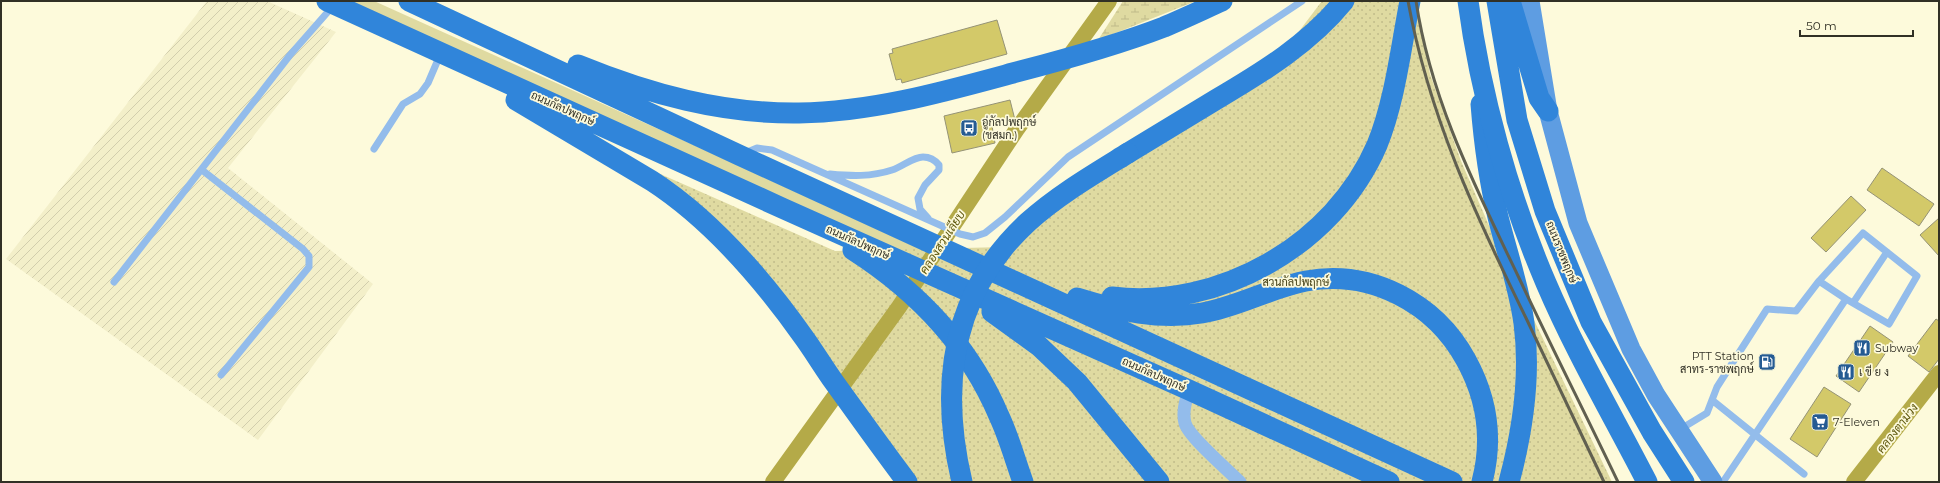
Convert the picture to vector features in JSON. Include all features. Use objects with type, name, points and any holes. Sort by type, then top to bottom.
[{"type":"main road","points":[[409,1],[739,155],[956,243],[1009,278],[1452,482]]},
{"type":"main road","points":[[419,1],[632,86],[689,102],[763,111],[799,113],[834,111],[903,101],[942,93],[1082,54],[1163,27],[1222,1]]},
{"type":"main road","points":[[962,482],[952,434],[951,383],[958,338],[978,287],[999,255],[1028,223],[1070,190],[1277,62],[1319,28],[1344,1]]},
{"type":"main road","points":[[1009,278],[1128,299],[1173,298],[1229,282],[1246,275],[1283,254],[1309,235],[1336,209],[1366,167],[1377,144],[1385,120],[1410,1]]},
{"type":"main road","points":[[1468,1],[1476,49],[1498,141],[1532,248],[1562,318],[1646,482]]},
{"type":"main road","points":[[1477,1],[1480,83],[1485,150],[1498,219],[1513,268],[1520,299],[1525,345],[1526,394],[1524,416],[1509,482]]},
{"type":"main road","name":"ถนนราชพฤกษ์","points":[[1497,1],[1517,120],[1545,211],[1591,322],[1652,432],[1684,482]]},
{"type":"main road","points":[[1510,1],[1539,98],[1548,111]]},
{"type":"main road","points":[[1530,1],[1548,111],[1578,223],[1599,276],[1632,350],[1656,395],[1713,482]]},
{"type":"main road","name":"ถนนกัลปพฤกษ์","points":[[331,3],[782,208],[1189,390],[1389,482]]},
{"type":"main road","points":[[441,53],[667,191],[700,219],[745,263],[804,338],[833,381],[907,482]]},
{"type":"main road","points":[[782,208],[866,258],[920,302],[946,329],[975,368],[999,415],[1023,482]]},
{"type":"main road","points":[[1009,278],[1119,310],[1162,316],[1202,313],[1222,309],[1288,286],[1324,279],[1358,281],[1393,291],[1429,314],[1448,333],[1470,367],[1480,390],[1487,420],[1487,454],[1482,482]]},
{"type":"main road","points":[[944,280],[1018,330],[1057,362],[1091,399],[1159,482]]},
{"type":"street","points":[[1189,390],[1184,415],[1185,425],[1195,438],[1240,482]]},
{"type":"lane","points":[[930,232],[943,227],[956,243],[985,232],[1005,217],[1068,157],[1302,1]]},
{"type":"lane","points":[[114,282],[331,3]]},
{"type":"lane","points":[[374,149],[403,104],[420,94],[428,83],[441,53]]},
{"type":"lane","points":[[739,155],[757,148],[768,149],[826,174],[930,232]]},
{"type":"lane","points":[[826,174],[857,176],[879,174],[916,159],[924,157],[932,158],[939,165],[940,170],[921,192],[918,204],[930,232]]},
{"type":"lane","points":[[202,170],[303,249],[309,256],[309,267],[221,375]]},
{"type":"lane","points":[[1679,430],[1707,413],[1717,387],[1767,309],[1796,311],[1819,281],[1863,233],[1917,276],[1889,324],[1819,281]]},
{"type":"lane","points":[[1723,482],[1755,434],[1887,252]]},
{"type":"lane","points":[[1712,400],[1804,474]]},
{"type":"shaded area","points":[[207,1],[267,1],[336,32],[228,168],[373,284],[258,440],[6,259]]},
{"type":"green space","points":[[348,1],[374,1],[674,136],[1428,482],[1402,482]]},
{"type":"green space","points":[[1123,1],[1196,1],[1098,40]]},
{"type":"green space","name":"สวนกัลปพฤกษ์","points":[[1322,1],[1415,1],[1430,74],[1461,161],[1494,237],[1612,482],[907,482],[801,340],[649,169],[835,251],[1005,247],[1281,55]]},
{"type":"building","points":[[997,20],[1007,54],[902,83],[901,79],[896,80],[889,54],[893,53],[892,49]]},
{"type":"building","points":[[1010,100],[1015,120],[992,126],[995,143],[952,153],[944,116]]},
{"type":"building","points":[[1882,168],[1934,204],[1919,226],[1867,190]]},
{"type":"building","points":[[1851,196],[1866,210],[1826,252],[1811,238]]},
{"type":"building","points":[[1939,218],[1939,256],[1920,235]]},
{"type":"building","points":[[1936,319],[1939,321],[1939,359],[1929,372],[1908,356]]},
{"type":"building","points":[[1870,326],[1893,342],[1859,392],[1836,376]]},
{"type":"building","name":"7-Eleven","points":[[1824,387],[1851,404],[1817,457],[1790,439]]},
{"type":"waterway","name":"คลองสวนเลียบ","points":[[773,482],[899,307],[1017,129],[1109,1]]},
{"type":"waterway","name":"คลองตาม่วง","points":[[1854,482],[1939,373]]},
{"type":"railway","points":[[1408,1],[1428,84],[1456,164],[1489,241],[1604,482]]},
{"type":"railway","points":[[1416,1],[1423,38],[1444,110],[1472,179],[1618,482]]},
{"type":"place","name":"อู่กัลปพฤกษ์ (ขสมก.)","points":[[969,128]]},
{"type":"place","name":"Subway","points":[[1862,348]]},
{"type":"place","name":"PTT Station สาทร-ราชพฤกษ์","points":[[1767,362]]},
{"type":"place","name":"เ ขี ย ง","points":[[1846,372]]},
{"type":"place","name":"7-Eleven","points":[[1820,422]]}]
